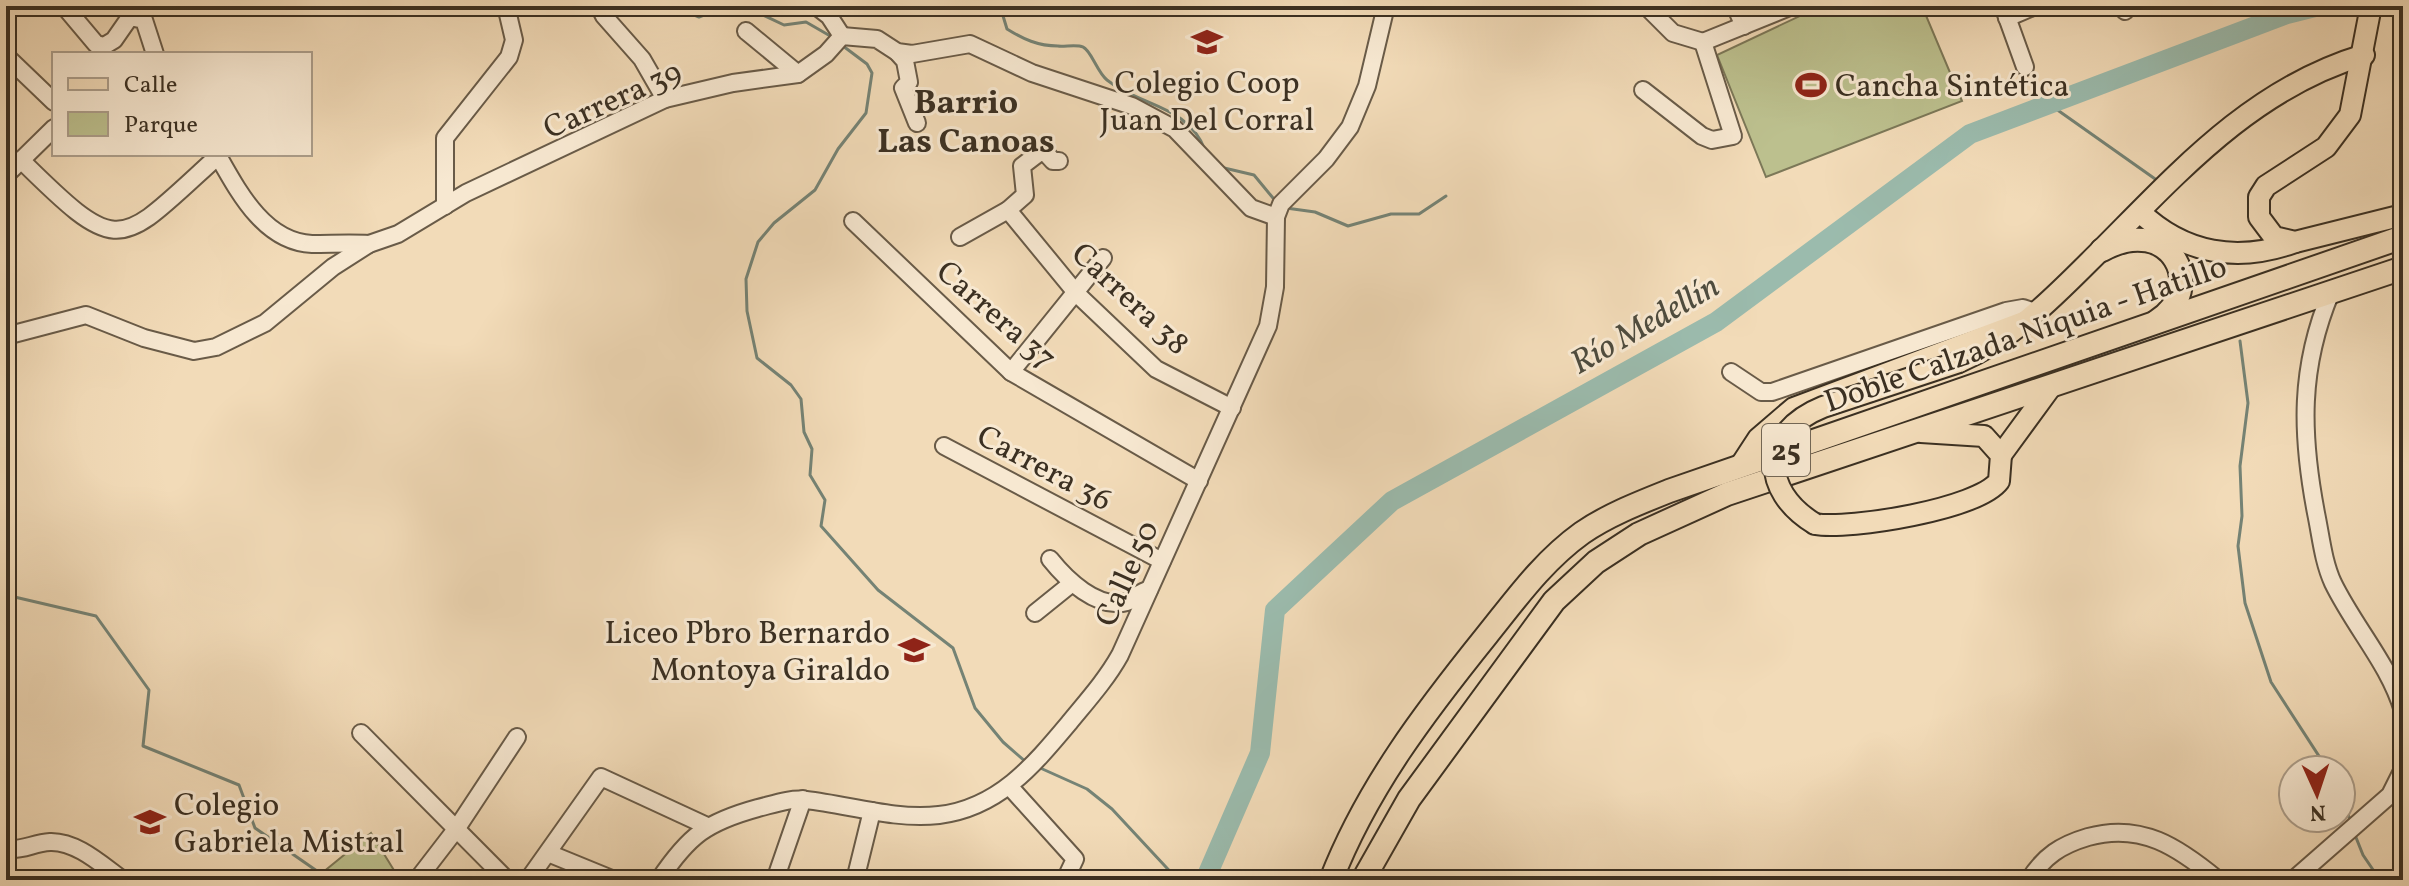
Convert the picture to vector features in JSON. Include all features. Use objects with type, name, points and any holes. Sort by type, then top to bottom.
[{"type":"highway","name":"Doble Calzada Niquia - Hatillo","points":[[1331,880],[1362,811],[1394,757],[1456,674],[1552,557],[1582,533],[1621,510],[1742,465],[2403,237]]},
{"type":"highway","points":[[2102,250],[2122,239],[2144,238],[2169,252],[2180,277],[2179,292],[2174,305],[2153,323]]},
{"type":"highway","name":"Doble Calzada Niquia - Hatillo","points":[[1363,880],[1386,835],[1455,732],[1554,601],[1596,562],[1639,534],[1727,494],[2403,268]]},
{"type":"highway","points":[[1742,465],[1759,439],[1794,409],[2033,317]]},
{"type":"main road","points":[[2295,242],[2274,237],[2262,224],[2259,197],[2276,177],[2313,156],[2341,132],[2350,115],[2371,6]]},
{"type":"main road","points":[[2050,388],[2001,455],[1999,481],[1978,498],[1836,527],[1815,524],[1794,511],[1777,485],[1777,450],[1790,426],[1804,415],[1959,362],[1994,345],[2033,317],[2187,163],[2248,110],[2365,45]]},
{"type":"main road","points":[[2140,212],[2169,236],[2210,251],[2253,254],[2403,215]]},
{"type":"main road","points":[[1917,431],[1975,433],[1993,442],[2001,455]]},
{"type":"street","points":[[64,6],[96,44],[104,46],[114,40],[130,17],[144,20],[154,52]]},
{"type":"street","points":[[445,206],[445,138],[509,57],[514,40],[506,6]]},
{"type":"street","points":[[599,6],[642,59],[665,99]]},
{"type":"street","points":[[816,6],[829,16],[842,36],[877,39],[905,61],[909,82],[903,88],[917,123]]},
{"type":"street","points":[[897,52],[912,54],[970,44],[1032,73],[1132,106],[1175,129],[1251,208],[1276,217],[1281,204],[1326,159],[1350,127],[1367,86],[1386,6]]},
{"type":"street","points":[[1646,6],[1673,33],[1703,42],[1792,6]]},
{"type":"street","points":[[1735,6],[1744,26]]},
{"type":"street","points":[[2025,67],[2005,12],[2035,6]]},
{"type":"street","points":[[746,31],[798,74]]},
{"type":"street","name":"Carrera 39","points":[[6,336],[75,315],[86,315],[144,338],[204,351],[265,323],[333,267],[369,244],[398,234],[445,206],[665,99],[733,83],[798,74],[826,54],[842,36]]},
{"type":"street","points":[[1643,90],[1702,136],[1712,140],[1733,136],[1703,42]]},
{"type":"street","points":[[6,56],[52,100]]},
{"type":"street","points":[[6,175],[52,130]]},
{"type":"street","points":[[960,237],[1008,210],[1025,195],[1022,166],[1043,150],[1053,161],[1059,161]]},
{"type":"street","points":[[21,160],[69,207],[109,232],[119,232],[148,220],[216,156]]},
{"type":"street","points":[[218,156],[235,185],[272,232],[311,244],[369,244]]},
{"type":"street","name":"Carrera 38","points":[[1008,210],[1077,294],[1156,369],[1232,408]]},
{"type":"street","name":"Calle 50","points":[[659,880],[688,840],[707,826],[724,817],[786,800],[803,799],[904,816],[939,815],[991,799],[1010,787],[1104,681],[1149,590],[1268,326],[1275,287],[1276,217]]},
{"type":"street","name":"Carrera 37","points":[[853,221],[1011,372],[1199,481]]},
{"type":"street","points":[[1011,372],[1103,258]]},
{"type":"street","points":[[2331,292],[2319,329],[2303,408],[2305,447],[2324,558],[2333,583],[2395,684],[2403,711]]},
{"type":"street","points":[[2294,304],[2319,329]]},
{"type":"street","points":[[1731,372],[1761,392],[1772,392],[2006,311],[2023,308],[2033,317]]},
{"type":"street","name":"Carrera 36","points":[[944,446],[1162,561]]},
{"type":"street","points":[[1050,559],[1071,584],[1109,602],[1131,600],[1141,591],[1149,590]]},
{"type":"street","points":[[1035,613],[1071,584]]},
{"type":"street","points":[[361,733],[507,880]]},
{"type":"street","points":[[417,880],[457,828],[517,737]]},
{"type":"street","points":[[2293,880],[2360,822],[2396,796],[2403,769]]},
{"type":"street","points":[[528,880],[601,777],[707,826]]},
{"type":"street","points":[[1010,787],[1075,859],[1065,880]]},
{"type":"street","points":[[775,880],[803,799]]},
{"type":"street","points":[[855,880],[872,811]]},
{"type":"street","points":[[2029,880],[2053,852],[2071,842],[2106,832],[2130,831],[2182,850],[2218,880]]},
{"type":"street","points":[[6,849],[21,851],[46,842],[67,846],[83,852],[123,880]]},
{"type":"street","points":[[548,853],[614,880]]},
{"type":"green space","name":"Cancha Sintética","points":[[1821,6],[1922,6],[1962,101],[1766,177],[1717,55]]},
{"type":"green space","points":[[371,833],[400,880],[326,880],[322,873]]},
{"type":"waterway","points":[[673,6],[699,17],[709,13],[712,6]]},
{"type":"waterway","points":[[726,6],[761,14],[784,25],[806,22],[832,37]]},
{"type":"waterway","name":"Barrio Las Canoas","points":[[1000,6],[1007,29],[1037,43],[1083,47],[1107,80],[1175,115],[1197,135],[1205,150]]},
{"type":"waterway","name":"Río Medellín","points":[[1205,880],[1260,753],[1275,610],[1392,501],[1716,322],[1970,134],[2287,14],[2319,6]]},
{"type":"waterway","points":[[843,46],[867,64],[872,73],[866,113],[838,149],[815,190],[774,223],[758,242],[746,279],[747,311],[757,358],[791,385],[801,399],[804,432],[812,449],[810,475],[825,500],[821,526],[878,590],[953,648],[975,708],[1003,742],[1027,763]]},
{"type":"waterway","points":[[2049,104],[2158,181]]},
{"type":"waterway","name":"Barrio Las Canoas","points":[[1220,167],[1254,175],[1273,198]]},
{"type":"waterway","name":"Barrio Las Canoas","points":[[1286,208],[1315,212],[1348,226],[1391,214],[1419,214],[1446,196]]},
{"type":"waterway","points":[[2240,341],[2248,403],[2240,466],[2242,516],[2238,546],[2245,603],[2271,682],[2318,754]]},
{"type":"waterway","points":[[6,595],[96,616],[149,690],[143,746],[239,785],[255,828],[317,871],[322,880]]},
{"type":"waterway","points":[[1038,767],[1087,789],[1112,809],[1178,880]]},
{"type":"waterway","points":[[2355,835],[2363,855],[2380,880]]},
{"type":"place","name":"Colegio Coop Juan Del Corral","points":[[1207,42]]},
{"type":"place","name":"Cancha Sintética","points":[[1811,85]]},
{"type":"place","name":"Liceo Pbro Bernardo Montoya Giraldo","points":[[914,650]]},
{"type":"place","name":"Colegio Gabriela Mistral","points":[[150,822]]},
{"type":"district","name":"Barrio Las Canoas","points":[[966,120]]}]
